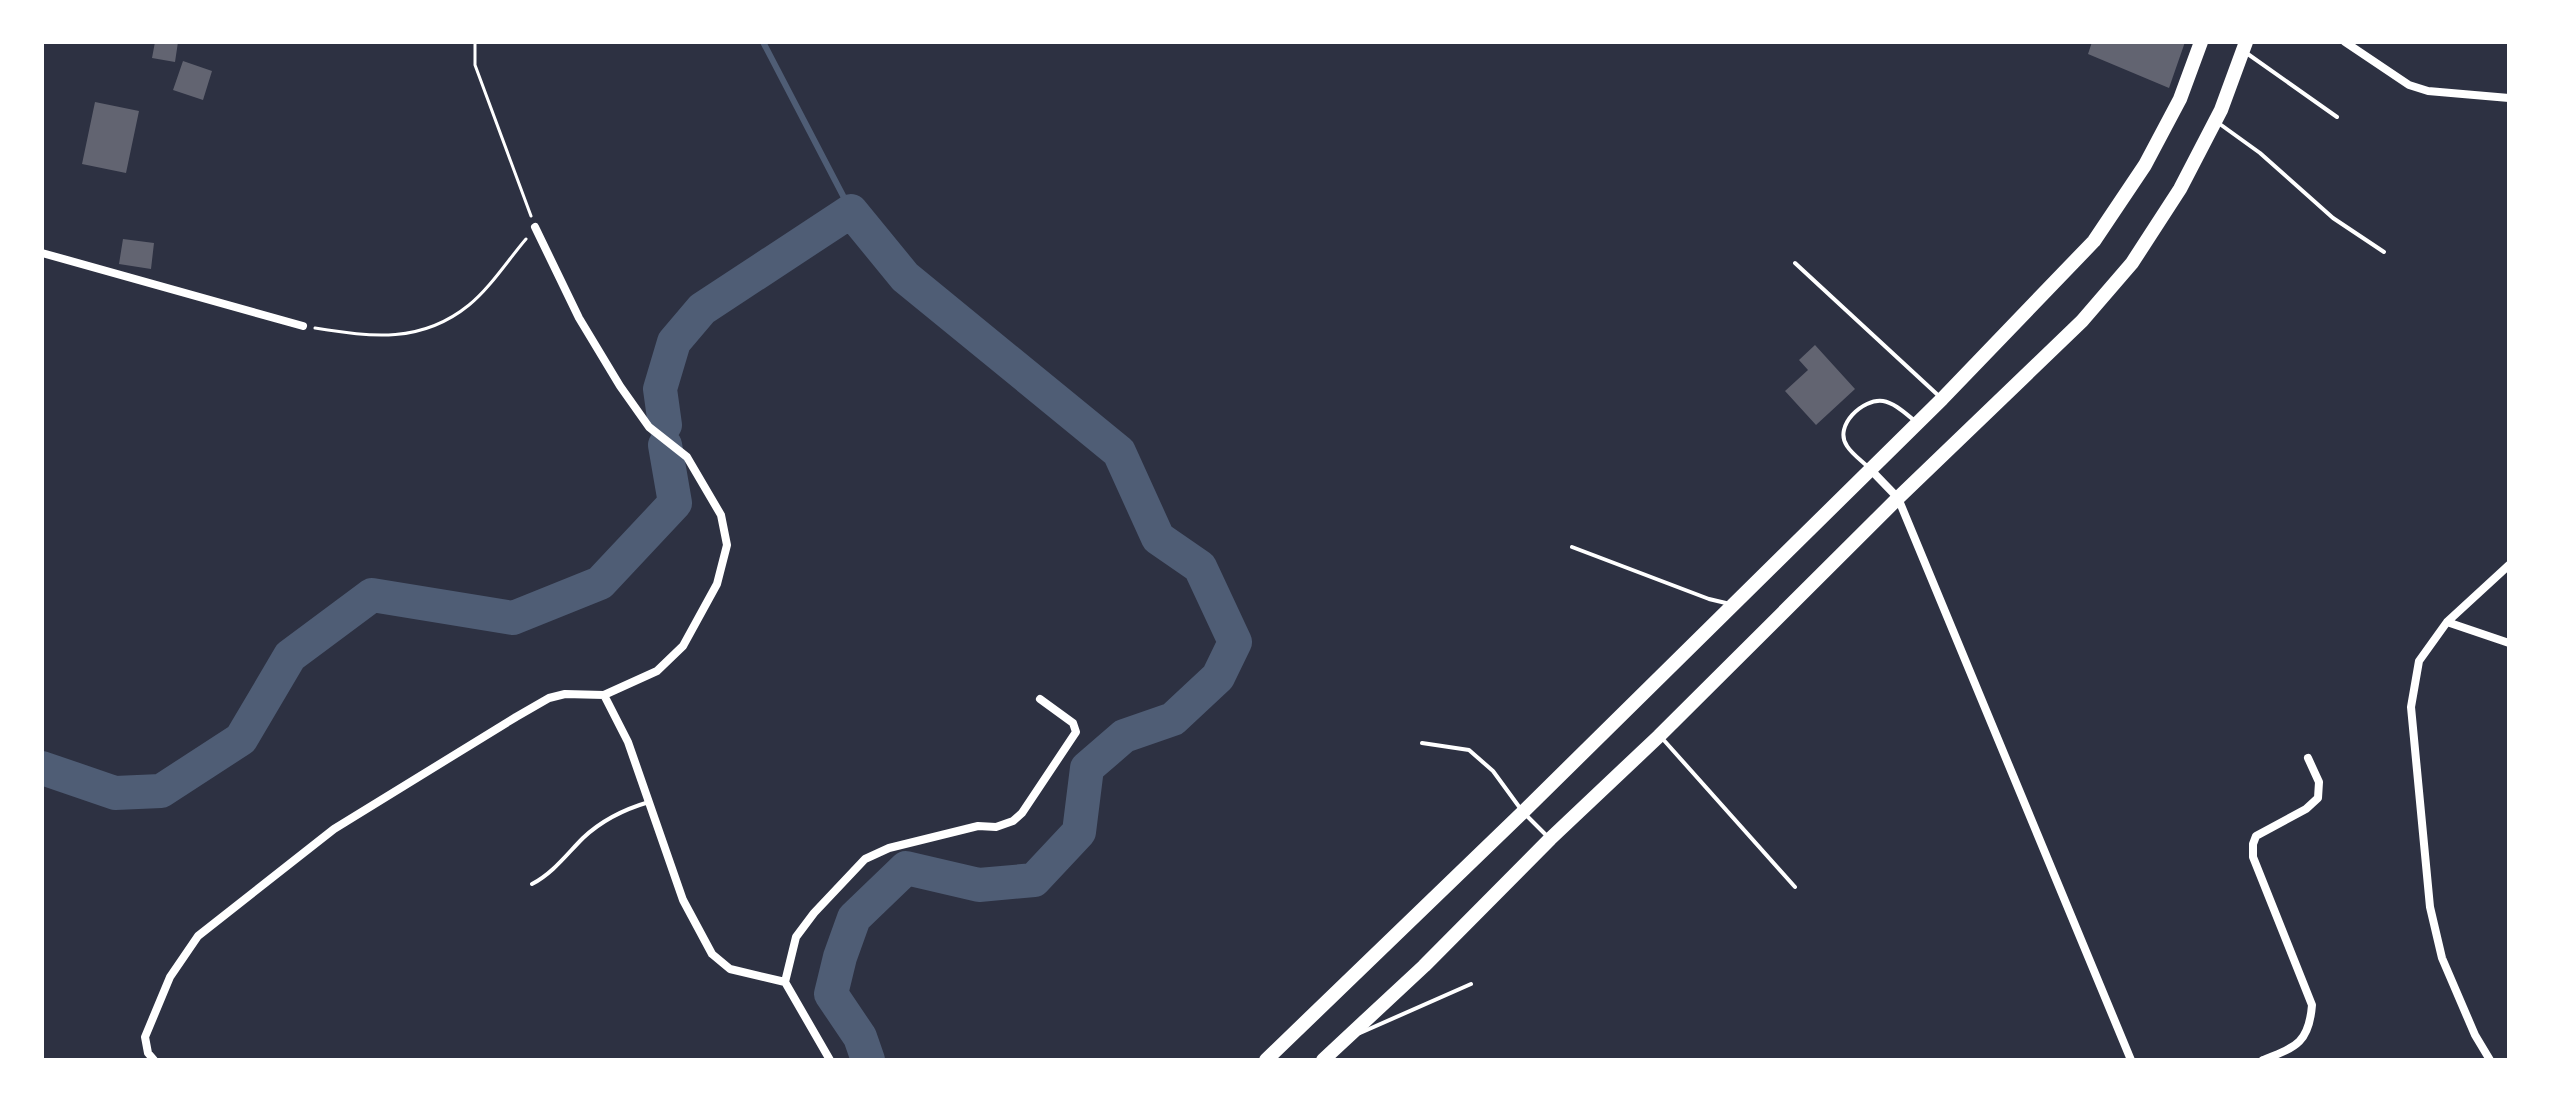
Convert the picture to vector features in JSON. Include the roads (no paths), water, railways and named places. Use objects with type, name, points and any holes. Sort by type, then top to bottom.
[{"type":"highway","points":[[1266,1060],[1942,399],[2094,241],[2145,165],[2180,99],[2201,42]]},
{"type":"highway","points":[[1323,1060],[1424,966],[1550,839],[2082,321],[2132,263],[2180,189],[2215,121],[2244,46]]},
{"type":"street","points":[[2345,42],[2409,85],[2428,91],[2509,98]]},
{"type":"street","points":[[154,1060],[145,1037],[170,977],[198,936],[334,829],[516,717],[549,698],[565,694],[604,695],[657,671],[683,646],[717,584],[727,545],[721,515],[687,457],[649,427],[620,386],[579,318],[535,227]]},
{"type":"street","points":[[42,253],[303,326]]},
{"type":"street","points":[[1870,469],[1898,498],[2131,1060]]},
{"type":"street","points":[[2490,1060],[2475,1035],[2442,958],[2430,907],[2411,707],[2419,661],[2447,622],[2509,565]]},
{"type":"street","points":[[2447,622],[2509,643]]},
{"type":"street","points":[[604,695],[628,742],[683,900],[712,954],[730,969],[785,982]]},
{"type":"street","points":[[830,1060],[785,982],[796,937],[814,913],[865,859],[889,848],[978,826],[996,827],[1013,821],[1022,813],[1076,732],[1073,723],[1040,699]]},
{"type":"street","points":[[2263,1060],[2298,1043],[2310,1027],[2312,1005],[2253,857],[2253,844],[2256,836],[2306,809],[2318,798],[2319,782],[2308,758]]},
{"type":"lane","points":[[2244,46],[2337,117]]},
{"type":"lane","points":[[2215,121],[2260,153],[2333,218],[2384,252]]},
{"type":"lane","points":[[1795,263],[1942,399]]},
{"type":"lane","points":[[1870,469],[1846,445],[1843,429],[1848,419],[1868,403],[1879,401],[1898,408],[1917,422]]},
{"type":"lane","points":[[1572,547],[1732,605]]},
{"type":"lane","points":[[1659,736],[1795,887]]},
{"type":"lane","points":[[1422,743],[1469,750],[1493,771],[1523,812],[1550,839]]},
{"type":"lane","points":[[532,884],[550,875],[586,836],[625,809],[649,801]]},
{"type":"lane","points":[[1344,1041],[1471,984]]},
{"type":"waterway","points":[[763,42],[851,211]]},
{"type":"waterway","points":[[665,425],[660,389],[674,342],[702,309],[851,211],[905,277],[1119,452],[1158,538],[1200,567],[1235,642],[1218,677],[1173,719],[1124,736],[1087,768],[1079,832],[1034,880],[979,885],[906,868],[854,918],[831,994],[860,1037],[868,1060]]},
{"type":"waterway","points":[[42,768],[115,793],[161,791],[241,739],[290,656],[372,595],[513,618],[600,583],[675,503],[665,445]]}]
